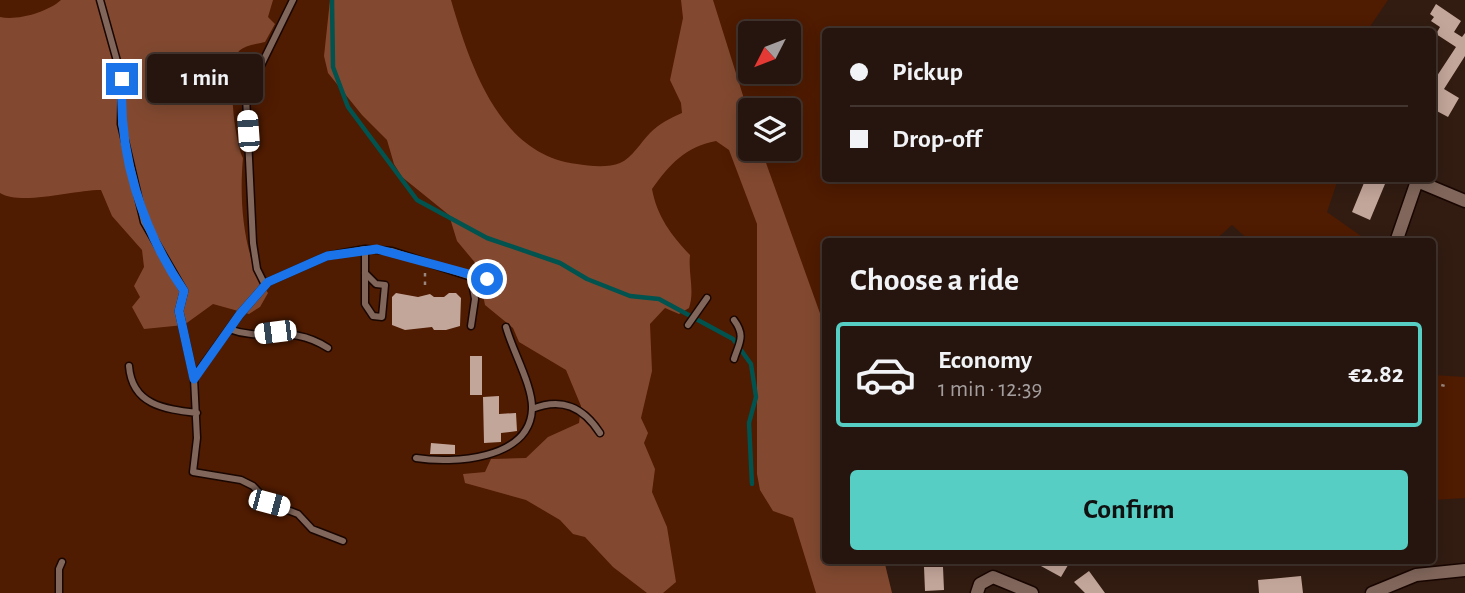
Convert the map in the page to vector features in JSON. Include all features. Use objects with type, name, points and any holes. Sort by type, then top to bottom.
[{"type":"street","points":[[1397,238],[1417,182]]},
{"type":"street","points":[[1422,182],[1465,201]]},
{"type":"street","points":[[1372,593],[1416,575],[1465,570]]},
{"type":"street","points":[[977,593],[980,584],[993,577],[1032,593]]},
{"type":"lane","points":[[100,0],[122,79],[121,124],[144,222],[184,291],[179,311],[194,379],[197,413],[193,472],[241,480],[253,486],[269,503],[298,514],[312,529],[343,541]]},
{"type":"lane","points":[[265,285],[257,270],[253,243],[246,96],[293,0]]},
{"type":"lane","points":[[194,379],[229,329],[265,285],[309,263],[365,249],[391,251],[471,277],[494,281]]},
{"type":"lane","points":[[365,249],[365,273],[365,304],[373,316],[382,317],[385,285],[376,284],[365,273]]},
{"type":"lane","points":[[471,277],[475,299],[471,326]]},
{"type":"lane","points":[[689,323],[707,298]]},
{"type":"lane","points":[[734,320],[741,329],[742,340],[734,359]]},
{"type":"lane","points":[[416,458],[466,461],[508,446],[526,429],[532,409],[506,327]]},
{"type":"lane","points":[[229,329],[241,333],[306,335],[328,348]]},
{"type":"lane","points":[[128,366],[130,380],[143,398],[171,410],[197,413]]},
{"type":"lane","points":[[532,409],[559,402],[573,407],[591,419],[600,433]]},
{"type":"lane","points":[[59,593],[59,569],[62,562]]},
{"type":"path","points":[[424,262],[425,288]]},
{"type":"path","points":[[1436,384],[1445,386]]},
{"type":"shaded area","points":[[0,0],[1388,0],[1369,28],[822,28],[822,182],[1337,182],[1327,212],[1364,238],[1247,238],[1232,225],[1217,238],[822,238],[822,564],[885,564],[892,593],[0,593]]},
{"type":"shaded area","points":[[61,0],[273,0],[268,17],[275,24],[265,42],[239,51],[233,71],[234,120],[243,158],[245,228],[253,263],[268,293],[260,307],[249,314],[213,304],[184,325],[144,329],[132,307],[140,297],[134,286],[144,267],[142,250],[112,216],[101,190],[34,198],[9,197],[0,193],[0,17],[15,18],[32,14]]},
{"type":"shaded area","points":[[330,0],[451,0],[479,78],[508,125],[527,144],[550,157],[577,164],[615,165],[632,154],[653,130],[682,113],[681,103],[670,80],[683,18],[681,0],[713,0],[744,98],[738,98],[738,161],[765,161],[822,319],[822,564],[885,564],[892,593],[816,593],[793,518],[773,511],[760,490],[757,474],[757,224],[729,150],[716,141],[687,152],[665,172],[652,189],[657,208],[666,225],[690,255],[691,295],[689,308],[679,314],[665,308],[650,324],[652,371],[641,418],[648,433],[644,443],[655,469],[652,492],[667,527],[676,582],[663,593],[647,593],[613,567],[585,537],[573,534],[560,520],[526,500],[465,483],[463,474],[485,472],[491,459],[526,458],[548,437],[579,423],[581,406],[566,370],[519,342],[513,328],[485,305],[477,265],[457,241],[449,215],[402,177],[394,164],[387,140],[362,115],[328,73],[324,56]]},
{"type":"shaded area","points":[[1436,375],[1465,377],[1465,498],[1436,500]]},
{"type":"building","points":[[1436,4],[1461,21],[1454,32],[1462,37],[1465,33],[1465,56],[1444,89],[1459,98],[1448,117],[1436,111],[1436,77],[1456,47],[1436,34],[1440,27],[1431,21],[1434,17],[1430,14]]},
{"type":"building","points":[[1364,182],[1385,184],[1370,220],[1352,212]]},
{"type":"building","points":[[396,293],[418,297],[430,294],[444,297],[449,293],[456,293],[461,298],[460,326],[446,330],[434,330],[432,327],[405,330],[392,325],[392,297]]},
{"type":"building","points":[[470,356],[482,356],[482,395],[470,395]]},
{"type":"building","points":[[499,396],[499,414],[516,413],[517,431],[501,433],[501,442],[484,443],[483,397]]},
{"type":"building","points":[[431,443],[455,445],[455,454],[430,454]]},
{"type":"building","points":[[1037,564],[1069,564],[1061,577]]},
{"type":"building","points":[[924,567],[943,567],[944,590],[925,591]]},
{"type":"building","points":[[1089,571],[1105,593],[1085,593],[1074,582]]},
{"type":"building","points":[[1301,576],[1303,593],[1259,593],[1258,580]]},
{"type":"waterway","points":[[332,0],[333,67],[348,107],[417,200],[487,238],[560,263],[587,279],[630,296],[659,299],[733,339],[751,364],[756,397],[749,423],[752,484]]},
{"type":"route","points":[[122,79],[121,124],[144,222],[184,291],[179,311],[194,379],[240,314],[268,282],[327,256],[365,249],[391,251],[471,277],[487,279]]}]
